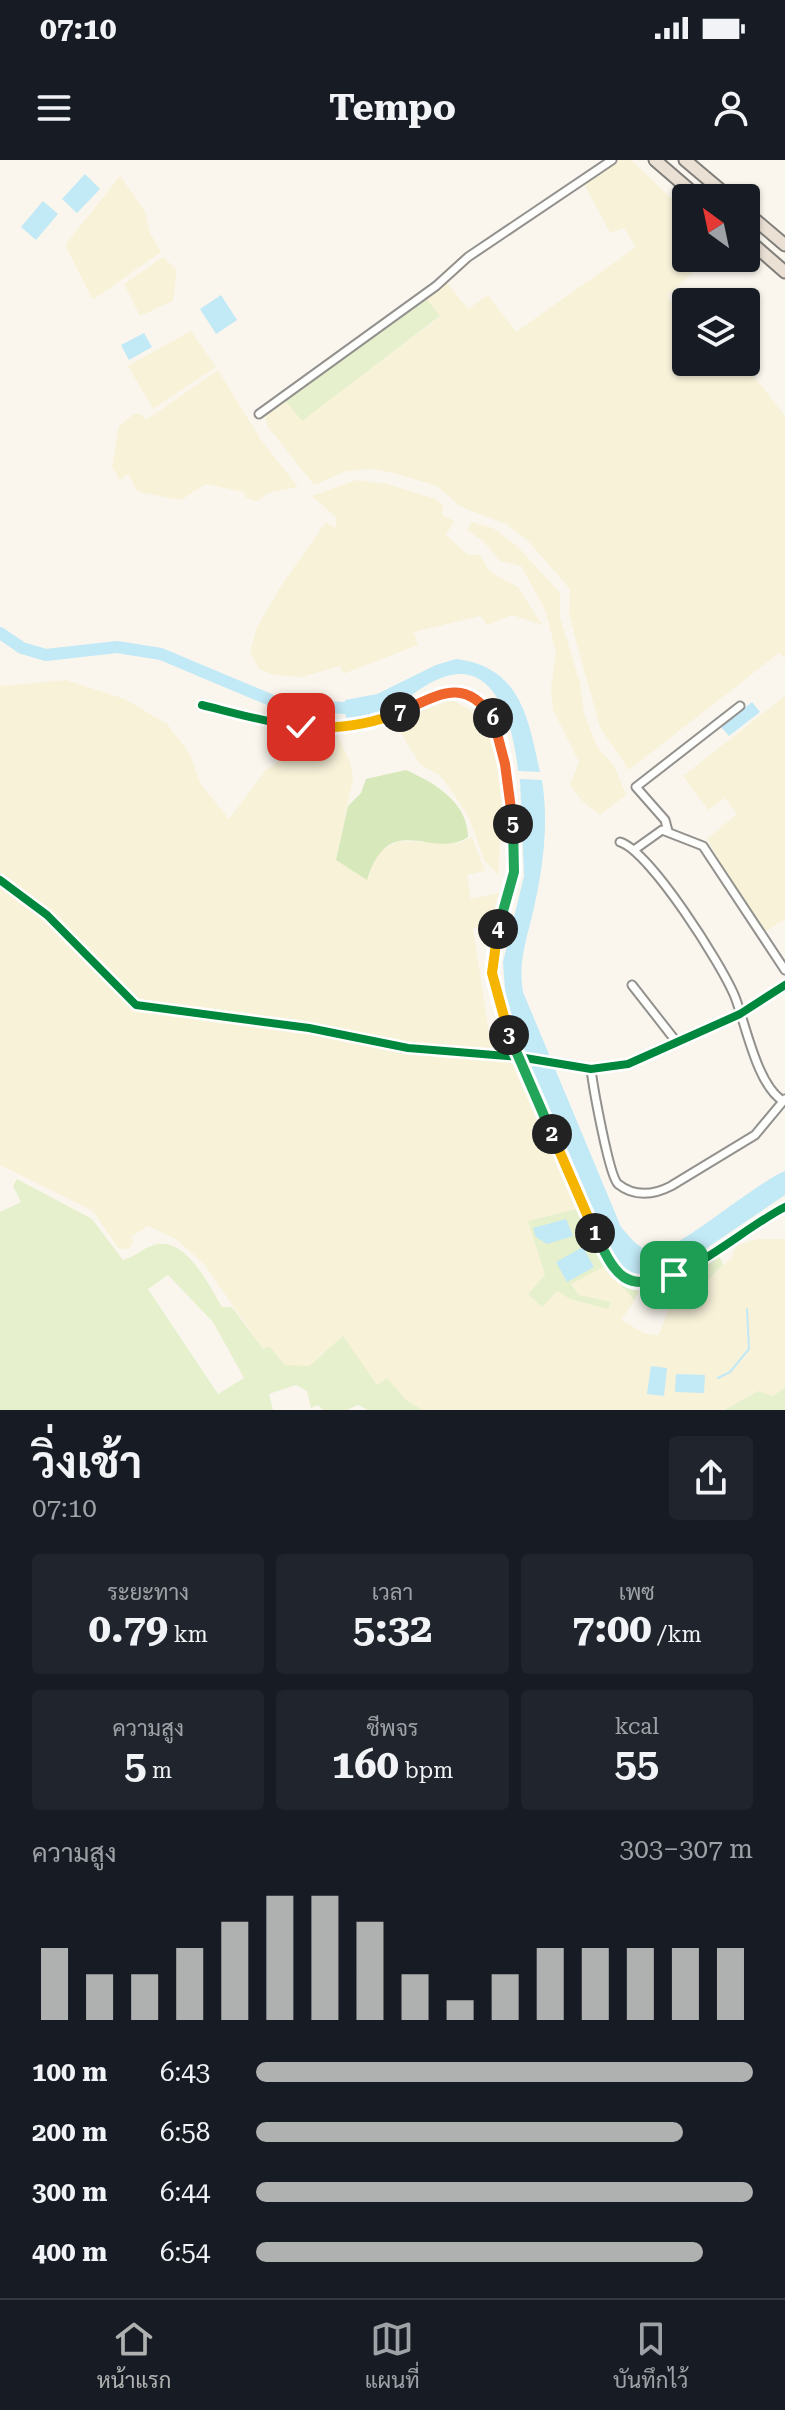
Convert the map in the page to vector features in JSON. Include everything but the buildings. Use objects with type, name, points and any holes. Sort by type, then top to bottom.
[{"type":"highway","points":[[655,160],[683,184]]},
{"type":"highway","points":[[685,160],[713,184]]},
{"type":"highway","points":[[760,224],[785,245]]},
{"type":"highway","points":[[760,250],[785,272]]},
{"type":"street","points":[[259,414],[415,301],[476,251],[612,160]]},
{"type":"street","points":[[202,705],[278,724],[326,728],[378,721],[451,692],[462,692],[479,700],[499,730],[512,813],[514,872],[499,924],[492,973],[518,1057],[611,1265],[629,1281],[650,1284],[674,1275],[785,1207]]},
{"type":"street","points":[[668,831],[665,820],[636,787],[740,706]]},
{"type":"street","points":[[634,850],[656,832],[668,831],[703,846],[785,970]]},
{"type":"street","points":[[591,1069],[594,1099],[614,1178],[632,1191],[644,1193],[658,1193],[755,1135],[784,1100],[758,1064],[735,997],[706,945],[634,850],[620,842]]},
{"type":"street","points":[[0,880],[47,915],[136,1005],[309,1028],[408,1048],[518,1057],[591,1069],[628,1064],[675,1040],[740,1014],[785,985]]},
{"type":"street","points":[[632,985],[675,1040]]},
{"type":"shaded area","points":[[617,160],[631,160],[672,199],[672,272],[694,272],[672,288],[667,296],[672,304],[672,376],[754,376],[785,416],[785,658],[779,653],[629,770],[600,728],[569,615],[570,589],[527,540],[506,524],[461,507],[437,486],[397,474],[373,469],[346,471],[314,485],[268,427],[264,414],[284,399],[302,420],[440,317],[425,297],[445,280],[468,309],[488,295],[516,332],[636,247],[624,228],[610,233],[582,180]]},
{"type":"shaded area","points":[[120,176],[145,211],[150,233],[161,252],[93,300],[65,245]]},
{"type":"shaded area","points":[[163,257],[177,270],[173,301],[140,316],[124,284]]},
{"type":"shaded area","points":[[191,331],[216,367],[153,409],[128,366]]},
{"type":"shaded area","points":[[218,370],[261,440],[298,487],[268,493],[258,501],[246,498],[244,492],[206,484],[181,500],[138,492],[128,474],[120,480],[112,467],[119,426],[134,414],[141,414],[146,420]]},
{"type":"shaded area","points":[[356,480],[387,484],[436,499],[443,506],[442,515],[454,521],[446,535],[468,555],[480,555],[490,572],[518,587],[542,625],[512,615],[487,625],[480,616],[414,632],[418,645],[343,674],[340,666],[302,677],[274,675],[259,669],[250,653],[256,629],[281,586],[326,522],[336,528],[336,517],[312,496]]},
{"type":"shaded area","points":[[471,522],[493,528],[517,546],[560,593],[560,617],[580,683],[584,713],[597,747],[614,765],[626,795],[600,815],[583,802],[570,785],[579,762],[553,710],[551,688],[556,653],[546,612],[521,566],[500,561],[484,542],[467,530]]},
{"type":"shaded area","points":[[66,680],[125,699],[167,724],[190,754],[200,783],[229,819],[265,771],[318,731],[335,730],[350,762],[353,779],[336,860],[366,879],[372,861],[382,850],[399,841],[459,843],[472,837],[485,871],[467,875],[471,899],[499,893],[490,927],[473,928],[492,1052],[413,1045],[286,1022],[143,1003],[127,991],[44,908],[0,874],[0,686]]},
{"type":"shaded area","points":[[785,696],[785,919],[765,932],[746,908],[707,839],[737,814],[725,798],[708,810],[683,776]]},
{"type":"shaded area","points":[[447,697],[470,710],[495,746],[503,803],[498,875],[484,860],[469,818],[449,787],[439,775],[420,764],[392,719]]},
{"type":"shaded area","points":[[0,883],[38,912],[132,1006],[144,1012],[295,1030],[414,1054],[515,1061],[581,1208],[528,1221],[545,1275],[528,1294],[557,1290],[570,1299],[607,1308],[610,1302],[579,1295],[571,1283],[603,1266],[635,1300],[621,1320],[646,1334],[659,1335],[672,1298],[700,1288],[732,1257],[735,1246],[757,1239],[785,1239],[785,1387],[773,1396],[757,1391],[724,1410],[423,1410],[406,1400],[387,1378],[377,1385],[322,1353],[309,1366],[285,1366],[269,1346],[263,1349],[204,1264],[176,1239],[148,1226],[131,1237],[134,1242],[128,1249],[118,1248],[93,1211],[0,1165]]},
{"type":"green space","points":[[425,297],[440,316],[302,421],[284,399]]},
{"type":"green space","points":[[406,770],[437,787],[456,804],[462,813],[468,837],[455,843],[413,840],[387,846],[376,858],[367,880],[336,860],[348,806],[361,793],[366,779]]},
{"type":"green space","points":[[17,1179],[92,1219],[123,1260],[157,1244],[168,1244],[178,1249],[196,1266],[222,1307],[232,1307],[263,1349],[269,1346],[285,1365],[309,1366],[343,1336],[377,1385],[387,1378],[406,1400],[423,1410],[368,1410],[358,1405],[347,1410],[323,1410],[318,1405],[311,1408],[307,1391],[296,1385],[269,1394],[273,1410],[0,1410],[0,1212],[21,1202],[13,1186]],"holes":[[[168,1275],[213,1322],[244,1378],[218,1394],[148,1289]]]},
{"type":"green space","points":[[581,1208],[609,1267],[627,1284],[639,1288],[635,1300],[603,1267],[571,1284],[579,1295],[611,1302],[608,1309],[570,1299],[557,1291],[542,1307],[528,1294],[545,1275],[528,1221]]},
{"type":"green space","points":[[718,1252],[723,1265],[707,1281],[698,1289],[674,1297],[667,1303],[661,1285]]},
{"type":"green space","points":[[785,1387],[785,1410],[724,1410],[758,1391],[773,1396]]},
{"type":"water","points":[[85,174],[100,189],[77,213],[62,199]]},
{"type":"water","points":[[43,201],[58,214],[36,240],[21,227]]},
{"type":"water","points":[[221,295],[237,320],[216,334],[200,309]]},
{"type":"water","points":[[144,333],[152,347],[129,360],[121,345]]},
{"type":"water","points":[[456,659],[495,672],[508,684],[525,715],[540,772],[518,771],[507,719],[489,687],[477,678],[461,674],[441,678],[386,709],[346,721],[345,700],[377,694],[436,665]]},
{"type":"water","points":[[752,702],[760,712],[729,736],[721,727]]},
{"type":"water","points":[[520,779],[542,780],[545,813],[540,879],[522,961],[523,992],[621,1227],[645,1249],[656,1251],[666,1248],[785,1171],[785,1195],[689,1260],[658,1276],[629,1275],[613,1256],[538,1093],[506,1004],[503,962],[524,876]]},
{"type":"water","points":[[566,1219],[573,1236],[547,1244],[536,1237],[533,1228]]},
{"type":"water","points":[[583,1247],[594,1267],[567,1282],[556,1262]]},
{"type":"water","points":[[651,1366],[667,1368],[664,1396],[647,1394]]},
{"type":"water","points":[[676,1374],[705,1375],[704,1393],[675,1392]]},
{"type":"waterway","points":[[0,633],[22,648],[46,655],[117,647],[161,654],[280,704],[359,709]]},
{"type":"waterway","points":[[718,1378],[730,1372],[749,1349],[747,1309]]},
{"type":"cycle path","points":[[202,705],[287,725],[331,728],[375,722],[451,692],[471,696],[481,703],[494,719],[504,750],[514,842],[513,876],[492,956],[493,983],[516,1053],[611,1265],[627,1281],[641,1284],[657,1282],[694,1265],[785,1207]]},
{"type":"cycle path","points":[[0,880],[47,915],[136,1005],[309,1028],[408,1048],[519,1057],[591,1069],[628,1064],[740,1014],[785,985]]},
{"type":"route","points":[[301,727],[326,728],[372,723],[451,692],[462,692],[479,700],[494,720],[499,730],[512,813],[514,872],[502,909],[492,973],[516,1057],[611,1265],[620,1276],[638,1284],[650,1284],[674,1275]]}]
